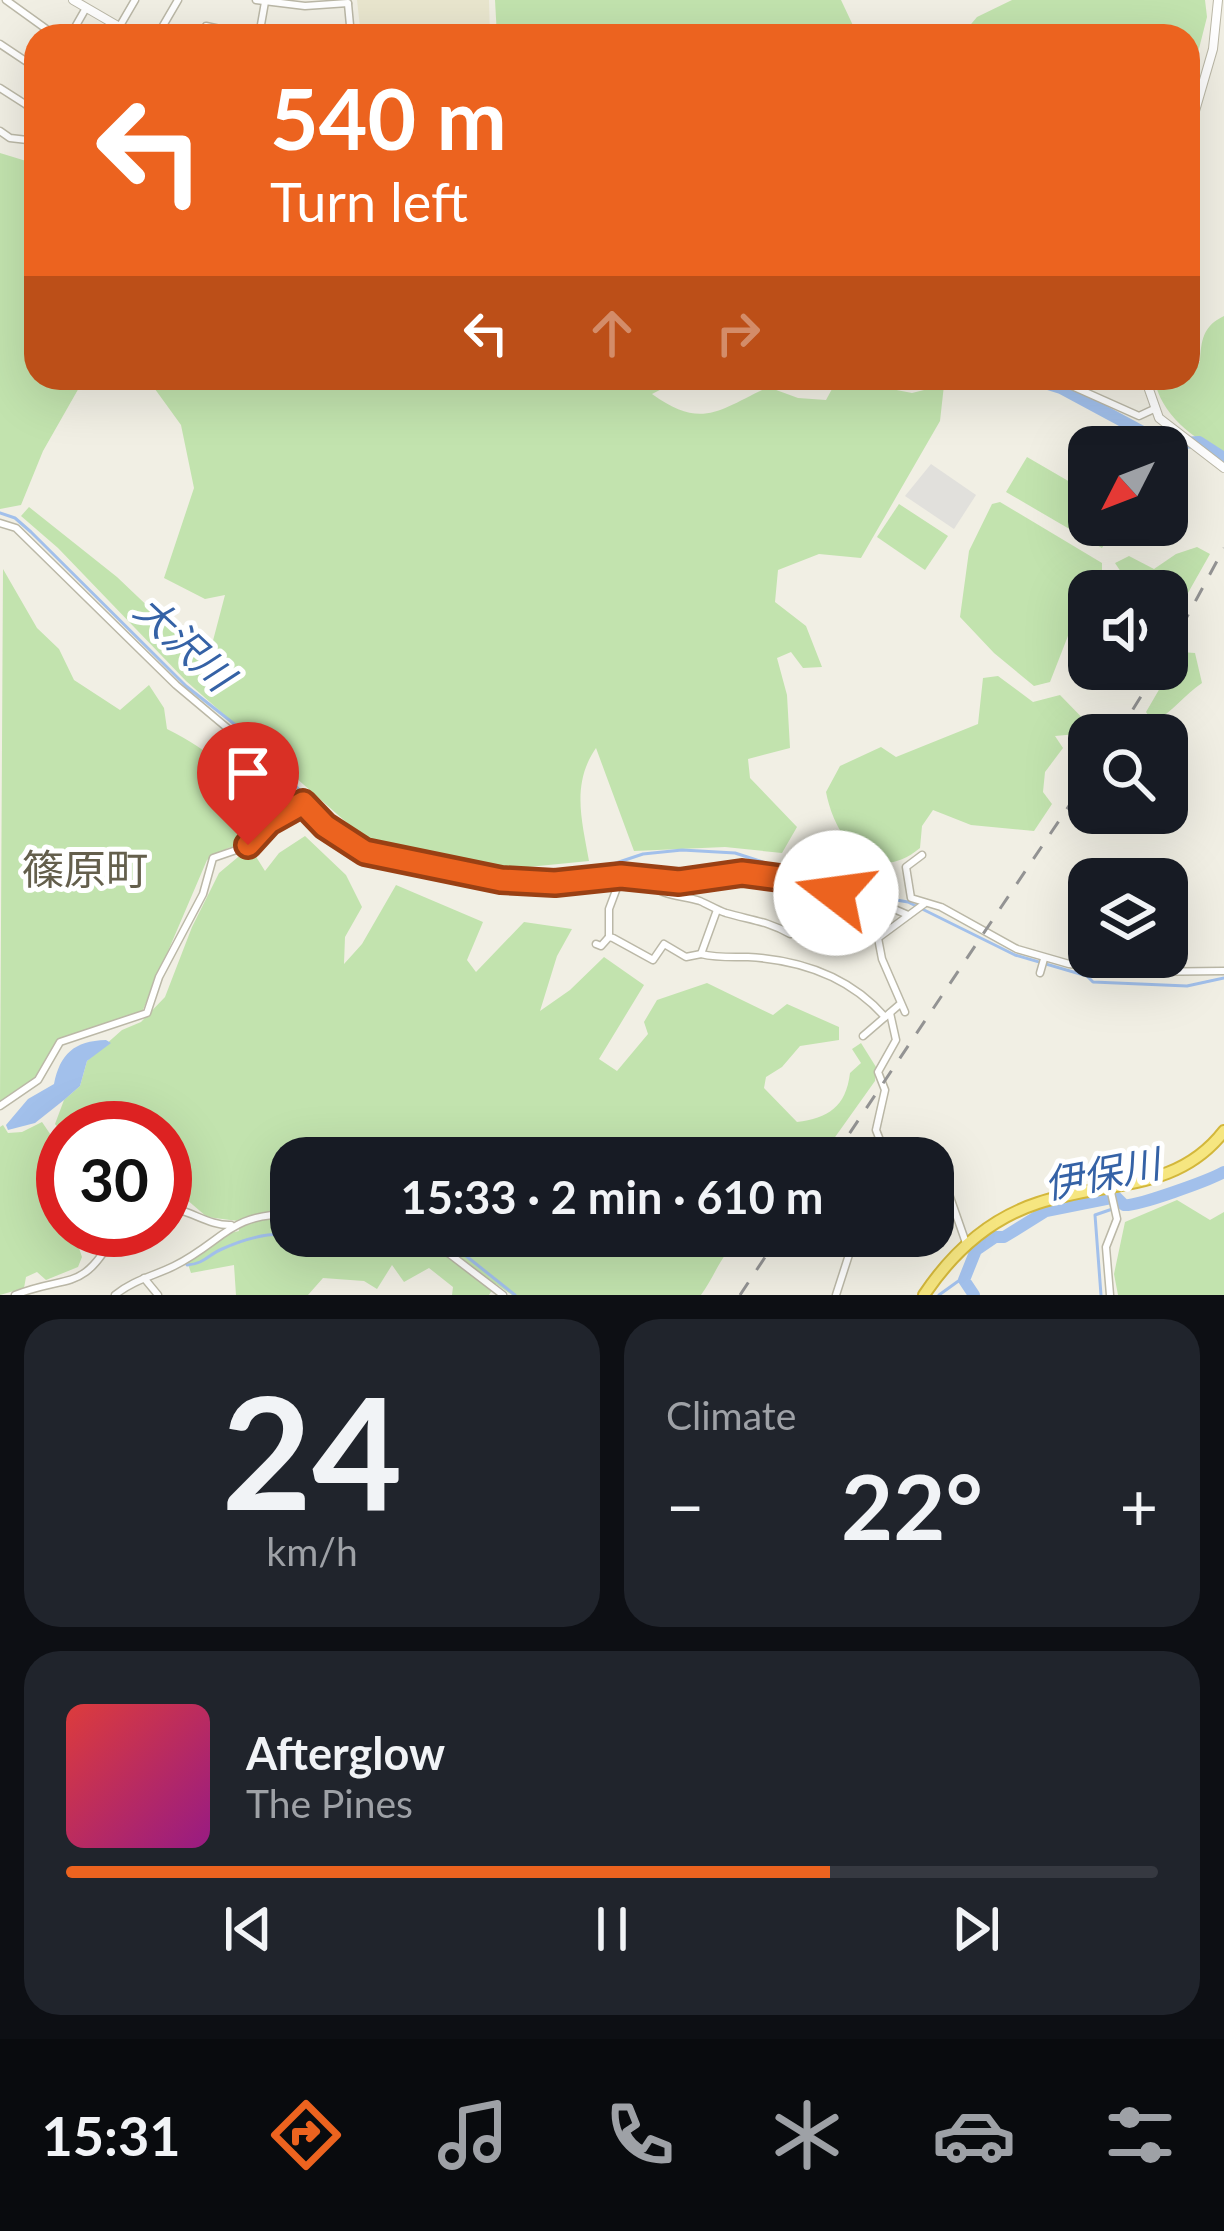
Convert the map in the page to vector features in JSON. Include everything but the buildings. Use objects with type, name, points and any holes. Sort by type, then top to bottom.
[{"type":"highway","points":[[924,1295],[967,1243],[1018,1210],[1178,1171],[1202,1156],[1224,1131]]},
{"type":"street","points":[[5,0],[39,24]]},
{"type":"street","points":[[73,0],[106,24]]},
{"type":"street","points":[[1200,94],[1213,50],[1218,0]]},
{"type":"street","points":[[260,1],[305,6],[348,1]]},
{"type":"street","points":[[77,24],[86,8]]},
{"type":"street","points":[[1081,390],[1138,416],[1154,409]]},
{"type":"street","points":[[1148,390],[1154,409],[1182,439],[1224,468]]},
{"type":"street","points":[[0,523],[16,528],[53,562],[176,685],[269,763],[341,838],[377,856],[515,882],[621,876],[656,883],[742,873],[795,880],[910,913]]},
{"type":"street","points":[[0,1106],[38,1080],[60,1042],[147,1013],[159,977],[203,894],[213,858],[248,845],[269,822],[303,803]]},
{"type":"street","points":[[922,855],[906,866],[910,896],[1044,960],[1136,972],[1224,971]]},
{"type":"street","points":[[596,944],[603,946],[609,937],[609,909],[621,876]]},
{"type":"street","points":[[635,877],[671,896],[758,918],[794,934],[836,893]]},
{"type":"street","points":[[863,1036],[887,1015],[902,1009],[878,938],[924,904]]},
{"type":"street","points":[[701,954],[717,910]]},
{"type":"street","points":[[609,937],[653,960],[664,944],[686,957],[750,957],[813,969],[846,981],[887,1015],[896,1040],[878,1072],[885,1090],[876,1130],[879,1137]]},
{"type":"street","points":[[1040,973],[1044,960]]},
{"type":"street","points":[[1110,1190],[1117,1219],[1106,1247],[1110,1295]]},
{"type":"street","points":[[954,1207],[967,1243]]},
{"type":"street","points":[[192,1212],[217,1225],[234,1225]]},
{"type":"street","points":[[115,1295],[179,1264],[234,1225],[270,1214]]},
{"type":"street","points":[[15,1295],[74,1282],[87,1274],[99,1257]]},
{"type":"street","points":[[453,1257],[503,1295]]},
{"type":"street","points":[[849,1257],[838,1292],[849,1295]]},
{"type":"street","points":[[144,1278],[158,1295]]},
{"type":"shaded area","points":[[357,0],[489,0],[490,24],[360,24]]},
{"type":"shaded area","points":[[931,464],[976,495],[954,529],[905,496]]},
{"type":"green space","points":[[495,0],[841,0],[852,24],[496,24]]},
{"type":"green space","points":[[1012,0],[1205,0],[1207,17],[1200,45],[1200,24],[971,24]]},
{"type":"green space","points":[[0,153],[24,160],[24,390],[78,390],[43,451],[21,505],[0,509]]},
{"type":"green space","points":[[1224,316],[1224,453],[1180,424],[1158,390],[1200,390],[1202,340],[1207,329]]},
{"type":"green space","points":[[156,390],[660,390],[652,394],[698,414],[723,409],[762,390],[826,400],[831,390],[943,390],[940,421],[861,558],[819,554],[778,570],[775,602],[806,626],[822,667],[803,668],[791,652],[777,658],[787,695],[790,748],[748,759],[750,778],[797,827],[782,853],[725,847],[634,851],[596,748],[581,789],[589,861],[508,869],[382,847],[354,829],[186,681],[21,516],[29,507],[117,577],[179,636],[210,652],[225,595],[205,599],[164,578],[194,488],[181,425]]},
{"type":"green space","points":[[1027,457],[1068,481],[1068,528],[1006,492]]},
{"type":"green space","points":[[1000,502],[1102,563],[1102,570],[1068,570],[1068,636],[1050,682],[1034,686],[960,617],[969,551],[992,504]]},
{"type":"green space","points":[[899,504],[948,536],[925,570],[877,537]]},
{"type":"green space","points":[[1197,547],[1210,554],[1188,593],[1188,570],[1120,570],[1115,563],[1129,556],[1154,569]]},
{"type":"green space","points":[[3,569],[37,628],[59,649],[74,680],[120,710],[149,685],[164,708],[167,729],[223,767],[267,817],[246,844],[207,860],[142,1012],[58,1040],[36,1080],[0,1102]]},
{"type":"green space","points":[[1188,652],[1195,653],[1202,683],[1165,714],[1146,712],[1159,690],[1188,690]]},
{"type":"green space","points":[[998,676],[1033,702],[1060,695],[1079,714],[1068,714],[1068,735],[1055,736],[1063,748],[1045,772],[1043,792],[1052,804],[1034,831],[971,825],[933,810],[922,826],[920,848],[903,859],[886,863],[858,853],[838,826],[826,792],[840,766],[881,747],[896,757],[978,724],[983,678]]},
{"type":"green space","points":[[305,836],[346,875],[362,907],[345,937],[344,964],[362,944],[396,885],[483,922],[467,960],[476,972],[524,922],[572,929],[557,956],[540,1011],[604,957],[644,985],[599,1059],[617,1071],[648,1034],[644,1022],[657,1000],[707,983],[773,1015],[787,1004],[839,1027],[839,1040],[800,1046],[766,1077],[764,1088],[797,1122],[826,1114],[840,1102],[850,1073],[861,1063],[852,1049],[861,1043],[876,1067],[875,1081],[835,1137],[270,1137],[270,1257],[724,1257],[701,1295],[512,1295],[496,1284],[489,1295],[452,1295],[453,1287],[429,1268],[404,1282],[392,1265],[377,1289],[364,1281],[323,1278],[308,1295],[236,1295],[234,1265],[191,1273],[187,1261],[221,1235],[239,1231],[238,1221],[207,1217],[192,1204],[192,1101],[64,1101],[80,1086],[87,1061],[122,1030],[141,1022],[165,997],[219,873],[250,847],[265,871],[279,853]]},
{"type":"green space","points":[[36,1125],[36,1257],[82,1257],[78,1267],[46,1280],[37,1272],[26,1277],[24,1288],[0,1295],[0,1127],[8,1133]]},
{"type":"green space","points":[[1177,1200],[1210,1220],[1224,1212],[1224,1295],[1118,1295],[1114,1274],[1125,1222]]},
{"type":"water","points":[[85,1043],[111,1043],[87,1061],[80,1086],[62,1101],[36,1101],[36,1122],[8,1130],[6,1125],[28,1099],[54,1084],[70,1051]]},
{"type":"waterway","points":[[1065,390],[1165,444],[1199,442],[1224,458]]},
{"type":"waterway","name":"大沢川","points":[[0,513],[31,532],[186,686],[252,738],[323,816],[372,848],[534,878],[598,869],[643,854],[735,853],[861,894],[908,902],[1015,955],[1087,976],[1093,982],[1187,986],[1224,978]]},
{"type":"waterway","name":"伊保川","points":[[974,1295],[964,1280],[976,1250],[1046,1211],[1116,1197],[1124,1205],[1131,1204],[1224,1172]]},
{"type":"waterway","points":[[1101,1295],[1095,1215],[1124,1205]]},
{"type":"waterway","points":[[187,1265],[247,1239],[270,1235]]},
{"type":"waterway","points":[[467,1257],[515,1295]]},
{"type":"waterway","points":[[939,1295],[964,1277]]},
{"type":"railway","points":[[1188,615],[1224,548]]},
{"type":"railway","points":[[1130,714],[1145,690]]},
{"type":"railway","points":[[847,1137],[1068,807]]},
{"type":"railway","points":[[740,1295],[765,1257]]},
{"type":"district","name":"篠原町","points":[[85,870]]},
{"type":"route","points":[[248,845],[269,822],[303,803],[325,826],[365,852],[501,880],[555,883],[621,876],[656,883],[742,873],[795,880],[836,893]]}]
